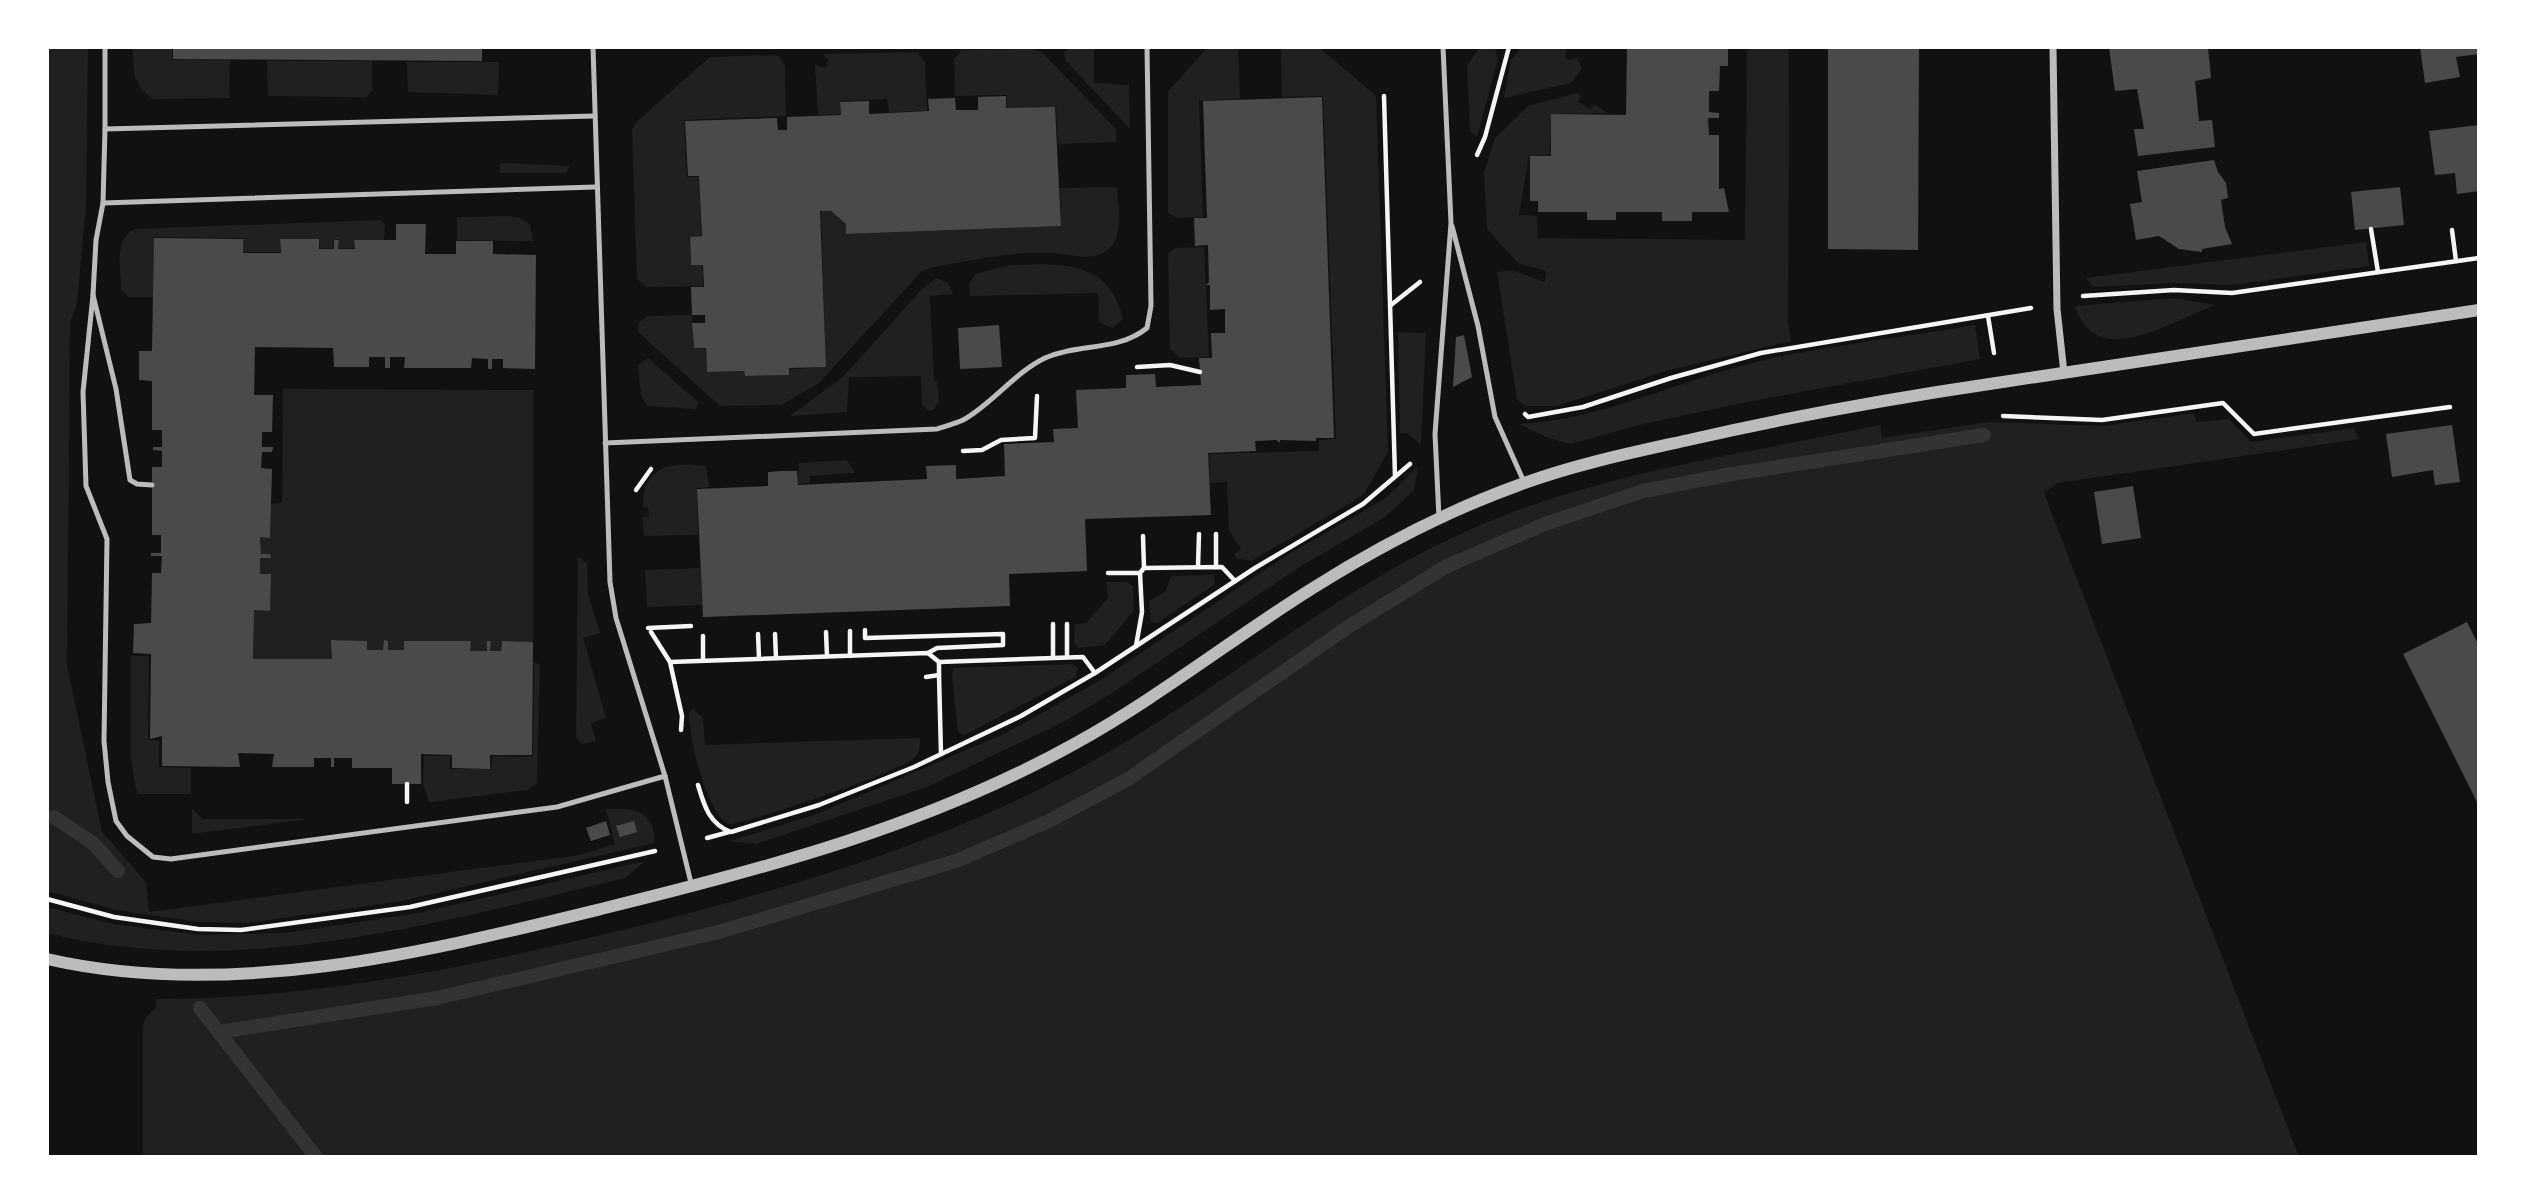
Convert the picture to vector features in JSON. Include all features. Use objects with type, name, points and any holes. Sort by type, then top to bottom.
[{"type":"street","points":[[2053,47],[2057,309],[2064,373]]},
{"type":"street","points":[[47,959],[99,969],[185,975],[285,969],[425,949],[762,869],[937,810],[1027,769],[1123,715],[1312,588],[1439,518],[1524,483],[1644,450],[1876,402],[2479,310]]},
{"type":"lane","points":[[105,47],[103,202],[96,240],[83,392],[86,486],[107,539],[104,741],[116,821],[139,849],[153,857],[171,859],[557,807],[665,776]]},
{"type":"lane","points":[[593,47],[595,187],[610,582],[616,618],[665,776],[692,887]]},
{"type":"lane","points":[[605,443],[937,429],[964,419],[1042,360],[1064,351],[1104,347],[1132,340],[1147,328],[1151,306],[1147,47]]},
{"type":"lane","points":[[1439,518],[1436,450],[1441,329],[1451,223],[1443,47]]},
{"type":"lane","points":[[105,129],[594,116]]},
{"type":"lane","points":[[103,202],[595,187]]},
{"type":"lane","points":[[1451,223],[1478,326],[1495,417],[1524,483]]},
{"type":"lane","points":[[93,295],[116,389],[130,480],[137,484],[152,485]]},
{"type":"path","points":[[1476,158],[1485,136],[1509,47]]},
{"type":"path","points":[[1384,96],[1395,477]]},
{"type":"path","points":[[2371,229],[2378,272]]},
{"type":"path","points":[[2452,230],[2456,261]]},
{"type":"path","points":[[2075,297],[2174,290],[2232,293],[2479,258]]},
{"type":"path","points":[[1520,410],[1528,417],[1556,414],[1761,353],[2040,307]]},
{"type":"path","points":[[1988,316],[1994,357]]},
{"type":"path","points":[[1129,369],[1170,365],[1200,372]]},
{"type":"path","points":[[954,452],[982,450],[1001,440],[1035,438],[1035,398],[1041,388]]},
{"type":"path","points":[[2003,416],[2102,420],[2223,402],[2254,434],[2450,407]]},
{"type":"path","points":[[47,899],[114,917],[198,929],[275,927],[410,907],[731,832],[819,805],[941,754],[1021,716],[1095,673],[1235,581],[1363,504],[1420,456],[1436,450]]},
{"type":"path","points":[[636,503],[636,490],[642,478],[658,465]]},
{"type":"path","points":[[1198,567],[1199,534]]},
{"type":"path","points":[[1216,534],[1216,567]]},
{"type":"path","points":[[1136,646],[1142,612],[1143,536]]},
{"type":"path","points":[[1108,573],[1222,567],[1235,581]]},
{"type":"path","points":[[645,620],[670,662],[685,742]]},
{"type":"path","points":[[1053,624],[1053,657]]},
{"type":"path","points":[[1067,624],[1067,657]]},
{"type":"path","points":[[648,628],[691,625]]},
{"type":"path","points":[[670,662],[928,653],[937,648],[1003,645],[1003,634],[865,638],[864,630]]},
{"type":"path","points":[[850,631],[850,656]]},
{"type":"path","points":[[826,632],[827,656]]},
{"type":"path","points":[[758,634],[759,658]]},
{"type":"path","points":[[775,634],[776,658]]},
{"type":"path","points":[[703,636],[703,660]]},
{"type":"path","points":[[928,653],[939,662],[1083,657],[1095,673]]},
{"type":"path","points":[[939,662],[941,754]]},
{"type":"path","points":[[926,677],[939,676]]},
{"type":"path","points":[[696,779],[708,814],[722,829],[731,832]]},
{"type":"shaded area","points":[[47,47],[88,47],[86,207],[77,303],[70,322],[67,665],[102,832],[146,882],[149,912],[580,855],[615,844],[606,809],[625,809],[647,818],[652,824],[654,843],[402,901],[248,923],[198,922],[116,910],[47,891]]},
{"type":"shaded area","points":[[133,47],[172,47],[172,60],[230,60],[229,98],[153,99],[137,82]]},
{"type":"shaded area","points":[[1094,47],[1094,83],[1129,85],[1130,129],[1066,61],[1064,53],[1068,48]]},
{"type":"shaded area","points":[[1208,47],[1238,47],[1240,99],[1199,101],[1203,217],[1177,218],[1168,213],[1168,91]]},
{"type":"shaded area","points":[[1281,47],[1319,47],[1376,96],[1388,452],[1359,498],[1251,561],[1236,558],[1234,554],[1241,549],[1229,531],[1227,482],[1210,483],[1209,454],[1319,451],[1319,440],[1336,439],[1323,96],[1282,97]]},
{"type":"shaded area","points":[[1494,47],[1498,59],[1477,137],[1470,131],[1467,66],[1479,48]]},
{"type":"shaded area","points":[[1522,47],[1567,47],[1565,58],[1570,60],[1577,57],[1582,69],[1571,83],[1504,98],[1511,60]]},
{"type":"shaded area","points":[[1747,47],[1789,47],[1788,323],[1791,341],[1669,370],[1557,406],[1525,406],[1517,399],[1497,272],[1511,270],[1545,282],[1546,271],[1518,263],[1487,229],[1484,172],[1495,138],[1528,106],[1577,93],[1581,96],[1578,102],[1591,109],[1594,104],[1607,113],[1551,114],[1550,155],[1529,156],[1519,215],[1537,216],[1538,238],[1745,240]]},
{"type":"shaded area","points":[[1032,49],[1043,53],[1116,129],[1116,142],[1058,144],[1056,107],[1007,108],[1007,95],[955,96],[954,59],[962,50]]},
{"type":"shaded area","points":[[917,52],[925,62],[927,111],[889,112],[887,99],[840,101],[840,114],[818,115],[815,64],[822,68],[827,66],[828,60],[823,54]]},
{"type":"shaded area","points":[[779,56],[785,66],[786,116],[684,120],[687,177],[699,177],[701,236],[689,237],[691,265],[702,265],[703,286],[647,287],[637,279],[632,130],[635,123],[710,57]]},
{"type":"shaded area","points":[[267,61],[372,61],[372,91],[366,97],[268,96]]},
{"type":"shaded area","points":[[407,62],[499,62],[498,95],[408,92]]},
{"type":"shaded area","points":[[500,163],[570,166],[566,173],[500,173]]},
{"type":"shaded area","points":[[1117,187],[1117,236],[1114,243],[1103,253],[1089,257],[1052,253],[1006,255],[930,268],[921,272],[819,383],[781,405],[720,406],[638,332],[639,322],[648,316],[692,315],[693,348],[705,349],[707,372],[744,371],[744,376],[789,375],[790,369],[826,367],[821,211],[830,211],[846,224],[846,234],[1061,226],[1060,188]]},
{"type":"shaded area","points":[[457,217],[520,218],[530,225],[533,241],[457,240]]},
{"type":"shaded area","points":[[380,220],[385,224],[384,240],[354,240],[354,248],[339,248],[339,239],[333,240],[333,248],[320,248],[319,239],[280,239],[280,252],[243,252],[243,238],[154,237],[153,297],[129,297],[121,289],[121,247],[128,233],[135,229]]},
{"type":"shaded area","points":[[2366,242],[2369,266],[2232,285],[2175,283],[2093,287],[2086,278]]},
{"type":"shaded area","points":[[1204,247],[1209,357],[1180,358],[1170,349],[1168,254],[1175,248]]},
{"type":"shaded area","points":[[1009,265],[1063,266],[1094,275],[1116,299],[1123,319],[1112,328],[1099,322],[1098,293],[970,296],[969,285],[975,274]]},
{"type":"shaded area","points":[[936,278],[948,283],[953,294],[930,296],[934,381],[937,381],[939,395],[938,403],[933,409],[929,411],[922,405],[921,376],[849,377],[847,412],[790,416],[843,377],[923,288]]},
{"type":"shaded area","points":[[2174,298],[2215,305],[2158,330],[2118,339],[2100,336],[2086,326],[2075,306]]},
{"type":"shaded area","points":[[1975,325],[1980,359],[1752,401],[1639,425],[1570,444],[1546,437],[1519,424],[1580,415],[1730,369],[1787,355]]},
{"type":"shaded area","points":[[1398,332],[1426,333],[1421,445],[1407,433],[1400,433]]},
{"type":"shaded area","points":[[648,358],[698,402],[696,409],[647,406],[641,395],[638,365]]},
{"type":"shaded area","points":[[283,389],[533,390],[533,642],[502,641],[501,651],[490,651],[491,642],[487,641],[487,651],[470,651],[470,641],[404,641],[404,650],[388,650],[384,641],[383,650],[367,650],[367,641],[332,640],[332,659],[253,659],[254,610],[270,610],[271,575],[260,574],[260,558],[270,558],[270,555],[261,554],[260,537],[270,537],[271,504],[282,503]]},
{"type":"shaded area","points":[[2194,413],[2196,422],[2229,419],[2251,442],[2354,428],[2359,439],[2058,483],[2044,493],[2299,1157],[143,1157],[143,1025],[146,1017],[156,1008],[156,999],[215,998],[333,987],[449,968],[622,930],[857,864],[972,820],[1082,767],[1183,706],[1330,607],[1431,548],[1485,523],[1581,490],[1680,465],[1880,425],[1882,438],[1989,422],[2103,426]]},
{"type":"shaded area","points":[[847,460],[855,473],[810,476],[810,483],[798,484],[799,463]]},
{"type":"shaded area","points":[[670,466],[706,466],[709,487],[697,488],[698,535],[644,536],[643,517],[649,516],[648,507],[643,507],[644,493],[653,475]]},
{"type":"shaded area","points":[[1418,466],[1414,490],[1385,517],[1298,568],[1109,695],[1063,722],[927,787],[756,844],[730,841],[817,814],[1006,733],[1099,681],[1289,554],[1386,498]]},
{"type":"shaded area","points":[[578,557],[587,563],[588,594],[600,633],[583,638],[606,718],[591,723],[596,741],[582,744],[576,738]]},
{"type":"shaded area","points":[[700,568],[702,605],[647,607],[645,570]]},
{"type":"shaded area","points":[[1214,575],[1215,584],[1157,623],[1151,622],[1149,601],[1165,592],[1171,576]]},
{"type":"shaded area","points":[[1107,582],[1127,582],[1133,586],[1134,610],[1105,645],[1080,648],[1074,643],[1075,624],[1086,623],[1108,598]]},
{"type":"shaded area","points":[[131,656],[149,656],[148,740],[159,741],[159,767],[191,768],[191,794],[137,794],[131,760]]},
{"type":"shaded area","points":[[534,663],[540,664],[537,783],[528,790],[429,802],[423,784],[424,756],[450,756],[450,769],[491,769],[492,756],[533,757]]},
{"type":"shaded area","points":[[1073,664],[1078,669],[1075,677],[965,735],[958,733],[952,674],[954,668]]},
{"type":"shaded area","points":[[693,709],[703,718],[705,745],[920,738],[919,749],[914,758],[883,774],[793,806],[729,824],[713,806],[700,774],[690,724],[689,713]]},
{"type":"shaded area","points":[[192,808],[202,819],[308,819],[192,834]]},
{"type":"shaded area","points":[[645,861],[625,878],[484,912],[338,940],[265,948],[192,951],[119,946],[47,933],[47,907],[113,924],[198,935],[286,933],[418,913]]},
{"type":"building","points":[[173,47],[482,47],[482,61],[173,59]]},
{"type":"building","points":[[1627,47],[1728,47],[1728,66],[1720,66],[1719,91],[1709,91],[1709,112],[1719,113],[1719,118],[1708,118],[1709,135],[1719,135],[1719,189],[1724,188],[1729,212],[1692,212],[1692,221],[1662,221],[1662,212],[1616,212],[1616,220],[1587,220],[1587,212],[1538,212],[1538,201],[1530,201],[1530,156],[1551,156],[1551,114],[1626,115]]},
{"type":"building","points":[[1828,47],[1919,47],[1918,250],[1828,249]]},
{"type":"building","points":[[2208,47],[2211,78],[2195,81],[2199,121],[2212,120],[2215,147],[2138,156],[2134,129],[2144,129],[2137,89],[2115,91],[2109,48]]},
{"type":"building","points":[[2420,47],[2479,47],[2479,54],[2456,57],[2460,77],[2425,83]]},
{"type":"building","points":[[1006,96],[1006,108],[1055,107],[1061,226],[846,234],[846,224],[831,211],[820,211],[826,367],[789,368],[789,375],[745,376],[744,371],[707,372],[706,348],[694,348],[692,323],[705,323],[705,315],[692,315],[691,287],[704,287],[703,265],[691,265],[690,237],[702,236],[699,176],[688,176],[685,121],[777,118],[778,130],[787,130],[787,117],[841,115],[840,102],[869,101],[869,114],[929,111],[928,99],[955,98],[956,110],[978,110],[978,97]]},
{"type":"building","points":[[1322,97],[1334,438],[1316,438],[1316,441],[1280,440],[1280,443],[1276,440],[1255,441],[1256,451],[1208,453],[1211,515],[1085,519],[1087,571],[1009,574],[1010,606],[703,617],[697,489],[768,486],[768,472],[782,471],[797,471],[798,485],[927,479],[926,466],[956,465],[956,479],[1005,476],[1004,444],[1054,442],[1053,429],[1078,428],[1076,390],[1126,388],[1126,375],[1155,374],[1156,387],[1201,385],[1199,358],[1212,358],[1211,333],[1225,333],[1225,309],[1210,310],[1210,285],[1206,285],[1209,282],[1208,245],[1195,246],[1194,218],[1207,218],[1203,101]]},
{"type":"building","points":[[2479,125],[2479,191],[2457,194],[2455,173],[2435,175],[2429,131]]},
{"type":"building","points":[[2214,160],[2226,183],[2228,198],[2221,200],[2225,227],[2232,244],[2202,249],[2202,252],[2179,249],[2159,236],[2136,240],[2130,204],[2142,202],[2137,171]]},
{"type":"building","points":[[2400,187],[2404,225],[2355,230],[2351,192]]},
{"type":"building","points":[[396,224],[426,224],[425,254],[456,254],[456,241],[493,241],[493,254],[536,255],[535,369],[503,368],[503,359],[492,359],[492,369],[488,369],[488,359],[472,358],[471,368],[404,368],[405,357],[390,357],[390,368],[385,368],[385,357],[369,357],[369,367],[334,367],[333,348],[255,347],[254,395],[273,395],[272,432],[262,432],[262,447],[273,447],[272,452],[262,452],[261,468],[272,469],[270,538],[260,537],[261,554],[270,554],[271,558],[260,558],[260,574],[271,574],[270,611],[254,610],[253,659],[332,659],[331,640],[367,641],[367,650],[383,650],[384,640],[388,641],[388,650],[404,650],[404,641],[471,641],[470,651],[487,651],[487,641],[491,641],[490,651],[501,651],[502,641],[533,642],[532,755],[490,755],[490,769],[452,768],[452,755],[421,754],[421,784],[392,784],[392,768],[352,768],[352,758],[334,758],[334,767],[331,767],[331,758],[314,758],[314,767],[272,767],[274,754],[238,753],[240,767],[162,766],[162,736],[150,739],[151,654],[133,653],[134,624],[151,623],[152,573],[161,573],[162,556],[151,556],[151,553],[161,553],[161,535],[152,535],[152,467],[162,467],[162,451],[153,450],[153,447],[162,447],[162,430],[152,430],[152,381],[139,380],[139,351],[152,351],[154,238],[243,239],[243,253],[281,253],[280,239],[319,239],[319,249],[334,249],[334,240],[339,240],[338,249],[355,249],[354,240],[396,240]]},
{"type":"building","points":[[999,325],[1002,367],[960,369],[958,328]]},
{"type":"building","points":[[1464,335],[1472,377],[1453,387],[1456,337]]},
{"type":"building","points":[[2452,425],[2460,482],[2435,485],[2433,470],[2392,477],[2386,434]]},
{"type":"building","points":[[2133,486],[2141,538],[2102,544],[2094,492]]},
{"type":"building","points":[[2467,622],[2479,646],[2479,806],[2403,654]]},
{"type":"building","points":[[606,821],[610,835],[591,841],[586,828]]},
{"type":"building","points":[[634,821],[637,832],[620,837],[616,826]]},
{"type":"waterway","points":[[219,1032],[437,998],[719,932],[956,861],[1049,821],[1128,779],[1351,625],[1447,566],[1545,524],[1643,491],[1732,474],[1984,435]]},
{"type":"waterway","points":[[54,817],[94,844],[118,871]]},
{"type":"waterway","points":[[200,1008],[316,1157]]}]
